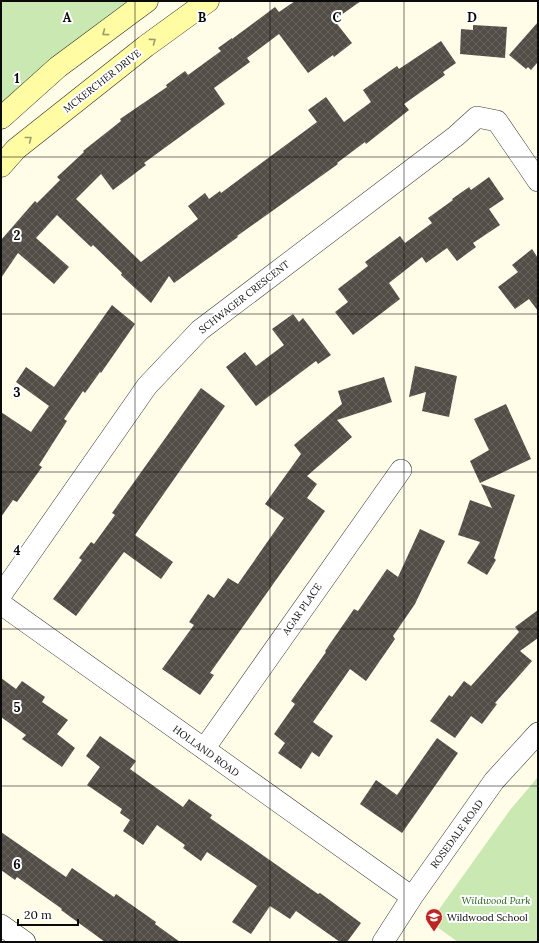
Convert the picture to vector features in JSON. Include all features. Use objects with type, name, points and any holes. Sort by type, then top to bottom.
[{"type":"main road","points":[[1,118],[58,67],[147,1]]},
{"type":"main road","name":"MCKERCHER DRIVE","points":[[1,166],[16,149],[146,46],[208,1]]},
{"type":"street","name":"SCHWAGER CRESCENT","points":[[1,595],[147,386],[200,330],[456,136],[477,117],[497,122],[538,181]]},
{"type":"street","name":"AGAR PLACE","points":[[204,749],[401,470]]},
{"type":"street","name":"HOLLAND ROAD","points":[[1,604],[412,897]]},
{"type":"street","name":"ROSEDALE ROAD","points":[[383,942],[412,897],[494,781],[538,733]]},
{"type":"street","points":[[1,925],[25,942]]},
{"type":"green space","points":[[1,1],[148,1],[1,118]]},
{"type":"green space","name":"Wildwood Park","points":[[538,777],[538,942],[458,942],[430,922],[510,810]]},
{"type":"building","points":[[295,1],[361,1],[334,20],[352,43],[334,57],[333,55],[308,73],[279,34],[247,58],[250,62],[214,88],[225,104],[144,163],[146,165],[113,190],[101,174],[76,199],[141,262],[198,219],[188,206],[205,193],[209,199],[220,191],[221,193],[317,122],[308,110],[326,97],[344,122],[371,102],[363,90],[397,66],[399,69],[441,41],[456,63],[443,72],[445,75],[404,104],[409,110],[366,144],[365,142],[337,163],[338,164],[174,283],[169,276],[151,303],[121,275],[122,273],[93,245],[91,247],[57,215],[36,238],[69,267],[54,284],[18,253],[1,278],[1,240],[35,201],[37,203],[60,180],[57,177],[84,152],[83,151],[121,121],[120,119],[167,87],[166,85],[185,71],[188,75],[221,51],[218,48],[275,7],[279,12]]},
{"type":"building","points":[[538,22],[538,62],[531,70],[528,67],[526,69],[509,55]]},
{"type":"building","points":[[473,25],[507,27],[505,58],[460,54],[461,29],[473,30]]},
{"type":"building","points":[[489,177],[504,199],[489,209],[500,225],[473,243],[476,247],[457,261],[447,248],[426,263],[422,257],[389,283],[400,299],[353,335],[335,312],[348,302],[338,289],[368,266],[365,262],[400,236],[405,243],[432,223],[428,218],[453,200],[452,199],[469,187],[471,190]]},
{"type":"building","points":[[532,249],[538,258],[538,311],[529,299],[515,309],[498,287],[518,272],[512,265]]},
{"type":"building","points":[[112,305],[135,324],[101,373],[100,372],[85,393],[83,391],[64,419],[67,421],[39,465],[42,467],[17,502],[13,500],[1,517],[1,412],[31,432],[49,406],[16,382],[26,367],[54,387]]},
{"type":"building","points":[[293,314],[299,322],[303,318],[331,355],[318,364],[316,361],[256,406],[226,367],[245,352],[256,366],[284,345],[272,329]]},
{"type":"building","points":[[415,366],[457,376],[449,417],[422,411],[426,392],[409,397]]},
{"type":"building","points":[[384,377],[392,402],[337,420],[352,437],[307,476],[317,484],[307,498],[325,511],[210,673],[214,675],[200,695],[162,669],[194,625],[189,622],[208,594],[214,598],[228,578],[238,584],[284,518],[265,504],[301,454],[294,445],[342,404],[338,391]]},
{"type":"building","points":[[201,388],[225,406],[135,535],[173,562],[161,579],[124,552],[76,616],[53,599],[82,560],[79,558],[91,542],[94,544],[115,515],[112,513]]},
{"type":"building","points":[[506,404],[531,459],[480,483],[470,461],[489,450],[474,419]]},
{"type":"building","points":[[481,484],[515,495],[494,558],[496,560],[487,575],[467,563],[480,542],[458,535],[470,500],[492,508]]},
{"type":"building","points":[[420,529],[445,541],[415,604],[393,636],[395,639],[366,681],[350,669],[313,722],[333,736],[319,757],[312,752],[301,769],[278,753],[285,743],[274,734],[295,704],[291,701],[354,609],[358,611],[387,569],[398,577]]},
{"type":"building","points":[[538,610],[538,638],[520,651],[532,661],[495,703],[497,704],[482,724],[471,716],[455,738],[430,721],[449,695],[452,697],[464,681],[471,686],[519,632],[515,627]]},
{"type":"building","points":[[1,678],[16,689],[22,681],[45,697],[42,702],[68,720],[57,734],[75,748],[62,767],[22,739],[26,735],[1,717]]},
{"type":"building","points":[[100,736],[136,761],[130,769],[183,807],[189,799],[212,815],[210,818],[318,894],[320,893],[361,923],[347,942],[340,942],[296,911],[290,919],[270,906],[251,934],[232,922],[257,886],[207,852],[201,861],[183,848],[185,845],[157,825],[143,845],[123,831],[130,820],[120,813],[122,809],[87,785],[100,767],[86,756]]},
{"type":"building","points":[[437,738],[458,753],[402,833],[360,804],[376,780],[397,795]]},
{"type":"building","points":[[1,832],[66,877],[72,868],[114,897],[116,894],[156,922],[155,924],[180,942],[105,942],[17,877],[15,880],[1,870]]},
{"type":"place","name":"Wildwood School","points":[[434,932]]}]
